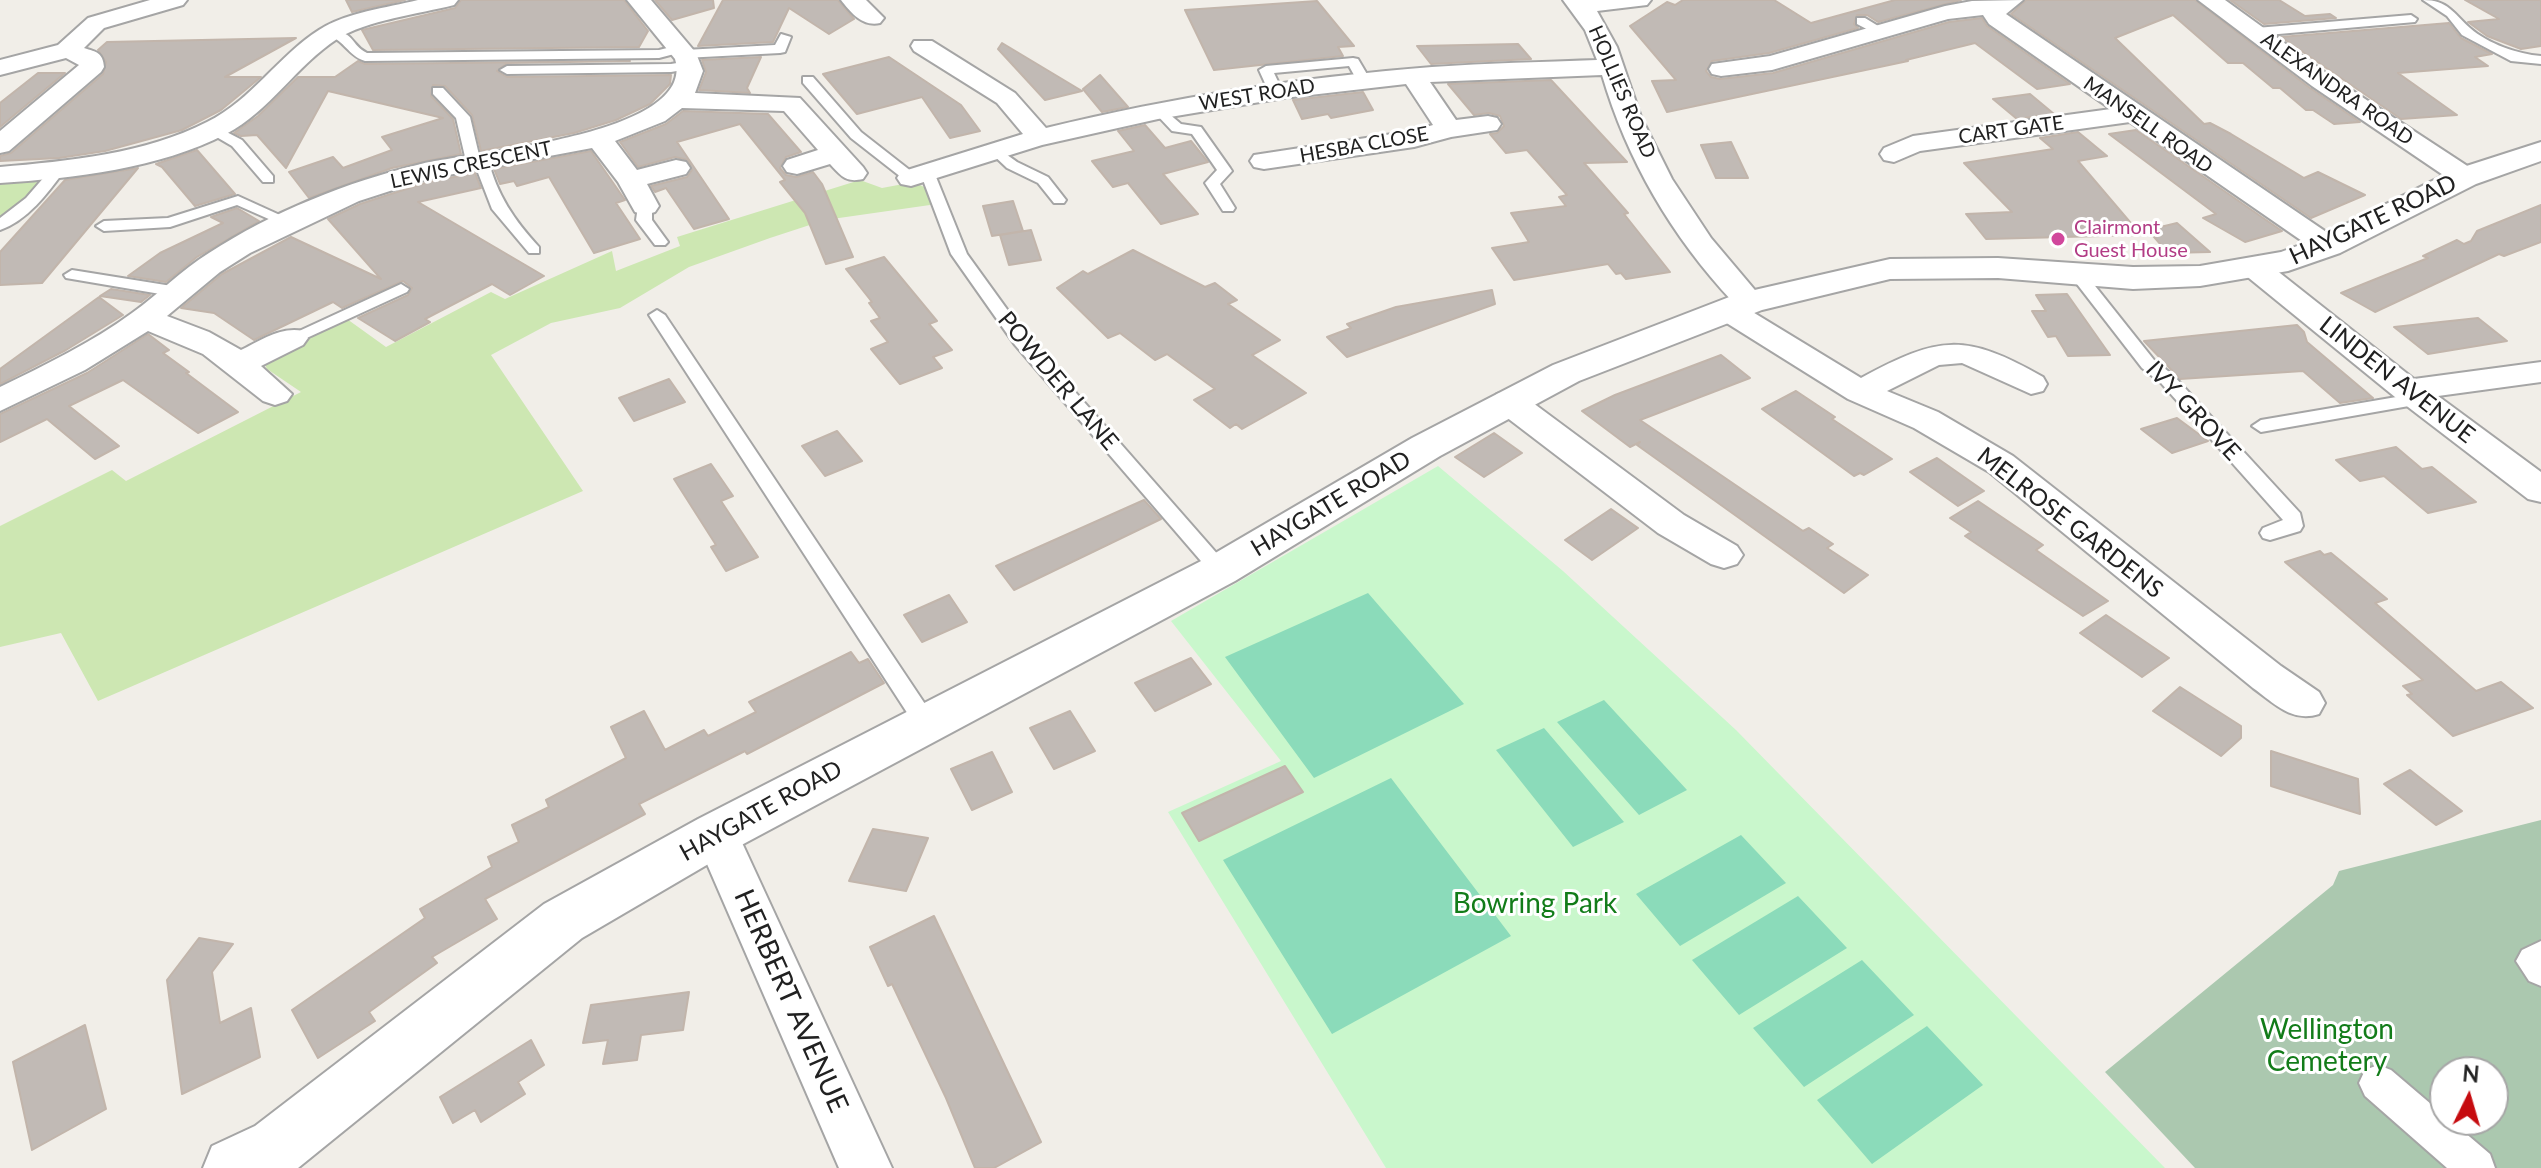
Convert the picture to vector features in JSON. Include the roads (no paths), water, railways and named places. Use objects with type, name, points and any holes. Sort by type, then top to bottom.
[{"type":"street","points":[[0,68],[67,50],[96,23],[175,0]]},
{"type":"street","points":[[0,175],[57,171],[116,161],[213,129],[243,112],[313,44],[331,32],[343,26],[446,0]]},
{"type":"street","points":[[639,0],[684,56],[687,85],[677,100]]},
{"type":"street","points":[[853,0],[872,18]]},
{"type":"street","points":[[1578,3],[1639,0]]},
{"type":"street","name":"ALEXANDRA ROAD","points":[[2210,0],[2321,81],[2465,177]]},
{"type":"street","name":"HOLLIES ROAD","points":[[1578,3],[1604,43],[1634,133],[1676,208],[1727,279],[1739,306]]},
{"type":"street","points":[[1721,69],[1772,63],[1871,26],[1996,5]]},
{"type":"street","name":"MANSELL ROAD","points":[[1996,5],[1997,19],[2328,246]]},
{"type":"street","points":[[923,46],[1006,98],[1039,137]]},
{"type":"street","points":[[0,145],[92,67],[91,58],[67,50]]},
{"type":"street","name":"WEST ROAD","points":[[919,175],[1039,137],[1161,111],[1276,92],[1415,76],[1612,67]]},
{"type":"street","name":"HESBA CLOSE","points":[[1263,161],[1414,139],[1449,129],[1424,95],[1415,76]]},
{"type":"street","points":[[677,100],[791,103],[805,115],[833,154],[853,173]]},
{"type":"street","name":"LEWIS CRESCENT","points":[[0,400],[66,368],[143,320],[217,261],[285,221],[397,179],[477,160],[599,139],[646,122],[677,100]]},
{"type":"street","name":"CART GATE","points":[[1894,154],[1913,144],[2132,114]]},
{"type":"street","points":[[1449,129],[1488,124]]},
{"type":"street","points":[[599,139],[631,180],[645,206]]},
{"type":"street","name":"HAYGATE ROAD","points":[[234,1168],[276,1147],[563,921],[716,834],[925,722],[1220,570],[1426,447],[1509,402],[1614,352],[1739,306],[1890,269],[1969,267],[2078,275],[2200,276],[2288,261],[2328,246],[2465,177],[2541,151]]},
{"type":"street","points":[[797,166],[833,154]]},
{"type":"street","points":[[631,180],[676,168]]},
{"type":"street","name":"LINDEN AVENUE","points":[[2255,268],[2541,490]]},
{"type":"street","name":"MELROSE GARDENS","points":[[1739,306],[1860,392],[1926,420],[2001,464],[2252,684],[2304,703]]},
{"type":"street","points":[[143,320],[174,326],[202,339],[275,394]]},
{"type":"street","points":[[239,364],[292,338]]},
{"type":"street","points":[[1860,392],[1929,355],[1960,351],[1985,357],[2031,384]]},
{"type":"street","points":[[2414,394],[2541,372]]},
{"type":"street","points":[[1509,402],[1671,524],[1724,555]]},
{"type":"street","name":"HERBERT AVENUE","points":[[716,834],[866,1168]]},
{"type":"street","points":[[2541,957],[2534,961],[2541,970]]},
{"type":"street","points":[[2378,1083],[2476,1168]]},
{"type":"lane","points":[[2429,0],[2451,13],[2466,32],[2516,58],[2541,60]]},
{"type":"lane","points":[[2256,32],[2411,19]]},
{"type":"lane","points":[[2352,24],[2371,35]]},
{"type":"lane","points":[[331,32],[346,37],[356,52],[365,57],[684,56]]},
{"type":"lane","points":[[507,70],[671,68],[684,56],[697,51],[780,49],[785,37]]},
{"type":"lane","points":[[808,80],[856,135],[919,175]]},
{"type":"lane","points":[[438,91],[463,117],[486,187],[501,217],[534,250]]},
{"type":"lane","points":[[1161,111],[1177,128],[1196,130],[1225,171],[1212,183],[1228,208]]},
{"type":"lane","points":[[213,129],[237,143],[268,179]]},
{"type":"lane","points":[[996,151],[1012,165],[1043,180],[1059,200]]},
{"type":"lane","points":[[0,225],[16,216],[57,171]]},
{"type":"lane","name":"POWDER LANE","points":[[919,175],[959,254],[1021,341],[1220,570]]},
{"type":"lane","points":[[104,226],[170,222],[238,200],[285,221]]},
{"type":"lane","points":[[645,206],[644,220],[660,242]]},
{"type":"lane","points":[[72,275],[178,292]]},
{"type":"lane","name":"IVY GROVE","points":[[2078,275],[2148,364],[2167,379],[2293,518],[2293,526],[2270,533]]},
{"type":"lane","points":[[292,338],[401,289]]},
{"type":"lane","points":[[657,315],[925,722]]},
{"type":"lane","points":[[2261,426],[2414,394]]},
{"type":"place","name":"Clairmont Guest House","points":[[2058,239]]},
{"type":"park label","name":"Bowring Park","points":[[1535,904]]},
{"type":"park label","name":"Wellington Cemetery","points":[[2327,1046]]}]
